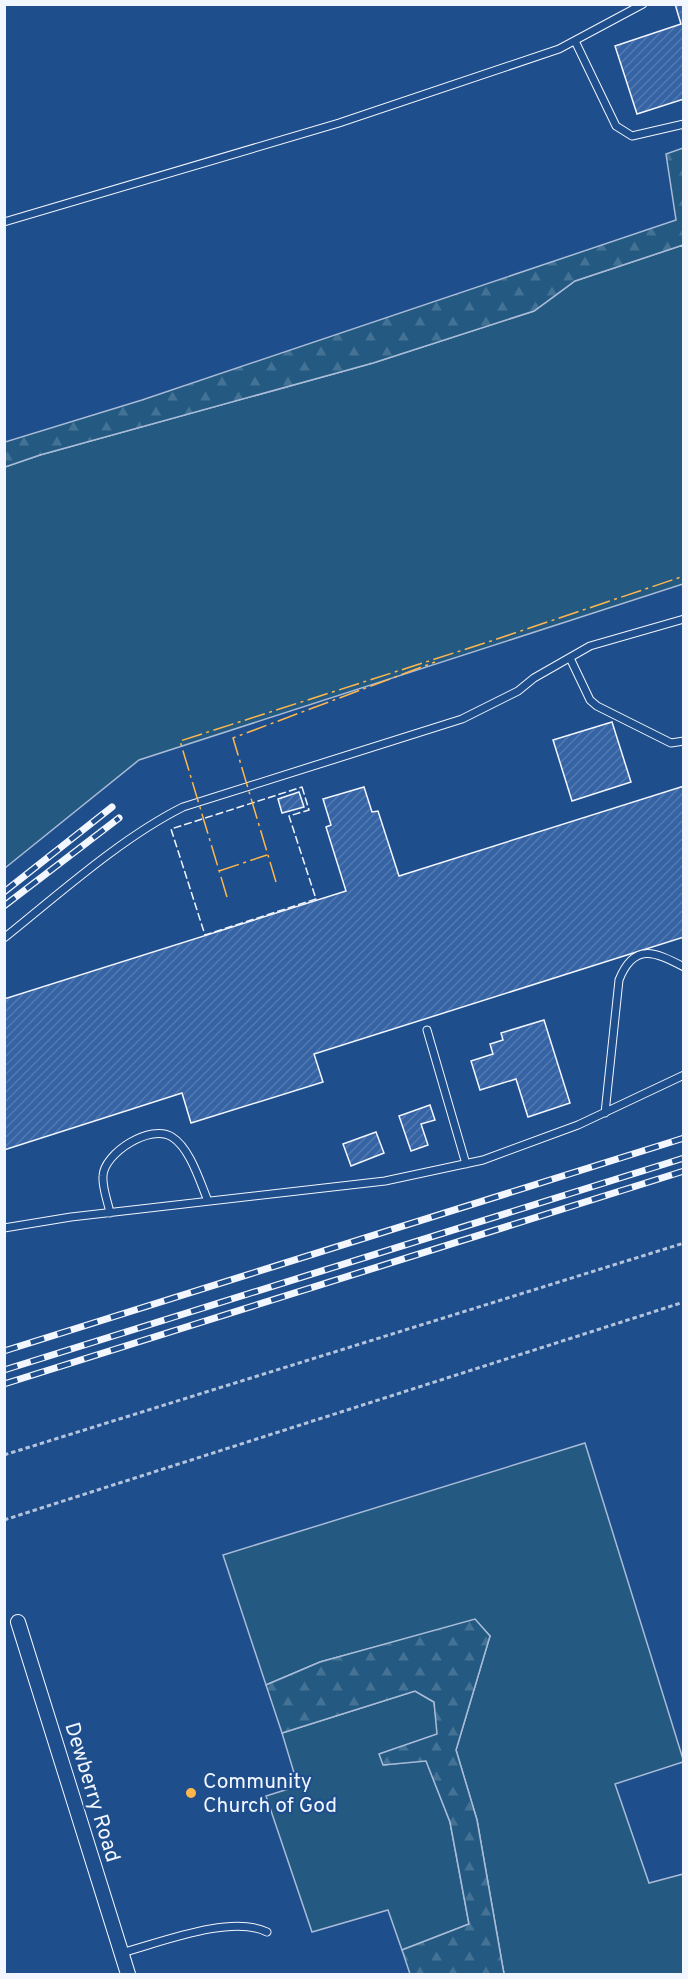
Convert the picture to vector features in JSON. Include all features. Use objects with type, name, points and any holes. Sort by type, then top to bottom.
[{"type":"street","name":"Dewberry Road","points":[[18,1622],[128,1974]]},
{"type":"lane","points":[[4,222],[339,123],[559,49],[643,4]]},
{"type":"lane","points":[[575,41],[616,126],[632,136],[684,124]]},
{"type":"lane","points":[[4,938],[132,838],[164,816],[183,807],[462,719],[518,691],[534,678],[590,646],[684,619]]},
{"type":"lane","points":[[570,658],[590,700],[597,706],[671,743],[684,741]]},
{"type":"lane","points":[[605,1113],[619,980],[625,964],[641,954],[656,953],[684,967]]},
{"type":"lane","points":[[427,1030],[466,1164]]},
{"type":"lane","points":[[4,1228],[110,1213],[385,1181],[466,1164],[568,1129],[684,1075]]},
{"type":"lane","points":[[110,1213],[103,1177],[107,1161],[118,1150],[154,1133],[171,1136],[188,1155],[208,1201]]},
{"type":"lane","points":[[122,1953],[217,1927],[248,1925],[267,1932]]},
{"type":"path","points":[[4,1455],[684,1243]]},
{"type":"path","points":[[4,1520],[684,1302]]},
{"type":"green space","points":[[683,148],[683,245],[575,281],[534,311],[373,363],[40,455],[5,467],[5,442],[142,400],[676,220],[666,154]]},
{"type":"green space","points":[[683,245],[683,584],[139,760],[5,868],[5,467],[40,455],[373,363],[534,311],[575,281]]},
{"type":"green space","points":[[585,1443],[683,1759],[683,1762],[615,1784],[649,1883],[683,1874],[683,1974],[504,1974],[477,1820],[456,1750],[490,1636],[475,1620],[320,1662],[266,1685],[223,1555]]},
{"type":"green space","points":[[475,1619],[490,1636],[456,1750],[477,1820],[504,1974],[410,1974],[402,1950],[469,1924],[450,1822],[426,1761],[383,1765],[379,1754],[437,1734],[434,1702],[415,1691],[282,1733],[266,1685],[320,1662]]},
{"type":"green space","points":[[415,1691],[434,1702],[438,1734],[380,1754],[384,1765],[426,1760],[450,1822],[469,1924],[402,1950],[388,1910],[312,1932],[266,1796],[298,1786],[282,1733]]},
{"type":"building","points":[[675,4],[684,4],[684,99],[637,114],[615,46],[681,24]]},
{"type":"building","points":[[612,722],[631,782],[572,801],[553,740]]},
{"type":"building","points":[[684,786],[684,937],[314,1054],[323,1082],[191,1123],[182,1093],[4,1150],[4,999],[346,891],[326,827],[331,825],[323,799],[364,787],[372,812],[378,811],[399,876]]},
{"type":"building","points":[[299,792],[304,807],[282,813],[278,799]]},
{"type":"building","points":[[544,1020],[570,1103],[528,1117],[516,1079],[480,1090],[471,1061],[493,1054],[490,1044],[503,1040],[501,1033]]},
{"type":"building","points":[[430,1105],[435,1120],[421,1124],[428,1145],[411,1151],[399,1116]]},
{"type":"building","points":[[376,1132],[384,1153],[351,1166],[343,1144]]},
{"type":"railway","points":[[4,892],[112,807]]},
{"type":"railway","points":[[4,906],[119,818]]},
{"type":"railway","points":[[4,1351],[684,1138]]},
{"type":"railway","points":[[4,1370],[684,1158]]},
{"type":"railway","points":[[4,1384],[684,1171]]},
{"type":"fence","points":[[302,787],[309,810],[289,816],[316,899],[205,935],[171,829],[302,787]]},
{"type":"power","points":[[227,897],[180,741],[684,576]]},
{"type":"power","points":[[276,882],[233,738],[435,662]]},
{"type":"power","points":[[219,871],[267,855]]},
{"type":"place","name":"Community Church of God","points":[[191,1793]]}]
